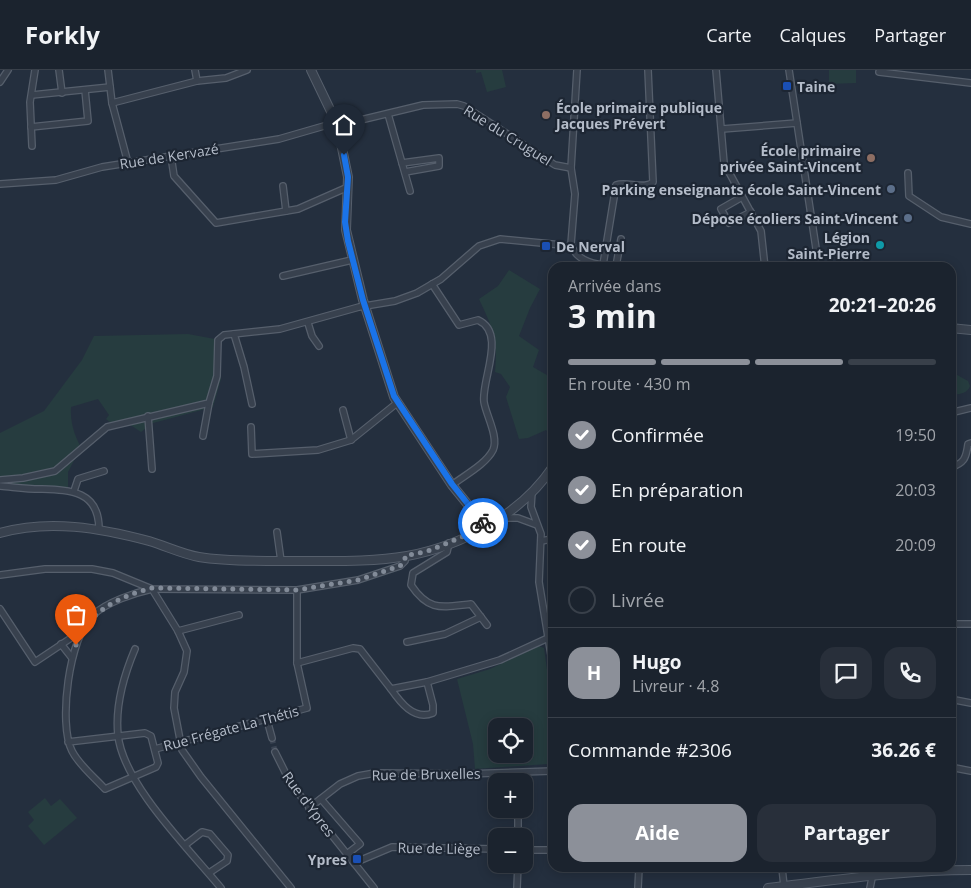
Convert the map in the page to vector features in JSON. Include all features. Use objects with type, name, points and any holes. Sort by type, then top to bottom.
[{"type":"street","points":[[0,82],[8,70]]},
{"type":"street","points":[[32,146],[32,95],[35,70]]},
{"type":"street","points":[[60,70],[62,93]]},
{"type":"street","points":[[108,70],[112,103],[128,163]]},
{"type":"street","points":[[194,70],[197,81]]},
{"type":"street","points":[[112,103],[197,81],[226,78],[247,70]]},
{"type":"street","points":[[311,70],[337,124],[348,187],[346,230],[352,260],[381,360],[397,403],[452,484],[486,527]]},
{"type":"street","points":[[573,250],[571,237],[575,194],[571,168],[577,70]]},
{"type":"street","points":[[603,262],[616,184],[646,185],[653,182],[648,70]]},
{"type":"street","points":[[716,70],[724,163],[760,230],[764,262]]},
{"type":"street","points":[[789,70],[818,262]]},
{"type":"street","points":[[879,72],[971,82]]},
{"type":"street","points":[[32,95],[110,87]]},
{"type":"street","points":[[31,127],[88,121],[85,90]]},
{"type":"street","name":"Rue du Cruguel","points":[[337,124],[423,105],[457,104],[464,106],[555,164],[571,168]]},
{"type":"street","points":[[388,114],[410,191]]},
{"type":"street","points":[[722,129],[797,122]]},
{"type":"street","name":"Rue de Kervazé","points":[[0,184],[56,180],[102,166],[280,139],[337,124]]},
{"type":"street","points":[[171,156],[174,176],[216,223],[298,209],[348,187]]},
{"type":"street","points":[[402,163],[439,158],[439,166],[405,172]]},
{"type":"street","points":[[908,173],[909,196],[941,217],[971,224]]},
{"type":"street","points":[[283,186],[286,211]]},
{"type":"street","points":[[742,197],[721,209],[730,224],[751,212]]},
{"type":"street","points":[[562,245],[571,237]]},
{"type":"street","points":[[203,436],[217,376],[218,340],[224,335],[280,329],[395,301],[432,284],[456,267],[468,254],[492,241],[510,238],[562,245],[573,250],[582,259],[592,262]]},
{"type":"street","points":[[617,262],[621,239]]},
{"type":"street","points":[[283,276],[352,260]]},
{"type":"street","points":[[432,284],[459,324],[478,320],[484,323],[488,332],[492,355],[492,366],[484,392],[487,416],[495,443],[494,448],[487,458],[452,484]]},
{"type":"street","points":[[308,323],[312,336],[319,346]]},
{"type":"street","points":[[956,329],[971,330]]},
{"type":"street","points":[[234,334],[252,404]]},
{"type":"street","points":[[0,480],[23,478],[55,471],[106,427],[210,403]]},
{"type":"street","points":[[251,427],[252,454],[318,450],[351,440],[397,403]]},
{"type":"street","points":[[956,412],[971,408]]},
{"type":"street","points":[[343,410],[351,440]]},
{"type":"street","points":[[148,416],[152,469]]},
{"type":"street","points":[[956,466],[962,464],[966,459],[968,444],[971,444]]},
{"type":"street","points":[[74,491],[78,479],[104,471]]},
{"type":"street","points":[[0,533],[22,526],[100,529],[199,557],[281,561],[353,560],[405,556],[428,551],[486,527],[502,518],[532,492],[548,473]]},
{"type":"street","points":[[0,486],[74,491],[90,500],[98,517],[100,529]]},
{"type":"street","points":[[391,689],[427,682],[500,660],[548,638],[539,582],[541,541],[539,526],[531,507],[532,492]]},
{"type":"street","points":[[502,518],[527,520],[539,526]]},
{"type":"street","points":[[277,532],[281,561]]},
{"type":"street","points":[[541,541],[548,540]]},
{"type":"street","points":[[448,543],[447,552],[413,573],[410,585],[419,597],[430,605],[445,608],[471,604],[487,625]]},
{"type":"street","points":[[0,575],[45,568],[92,569],[113,572],[152,588],[297,590],[358,580],[400,566],[405,561],[405,556]]},
{"type":"street","points":[[152,588],[178,631],[187,651],[184,672],[175,692],[175,723],[184,755],[291,888]]},
{"type":"street","points":[[68,742],[66,699],[72,658],[80,632],[93,615],[113,603],[152,588]]},
{"type":"street","points":[[297,590],[297,663],[353,648],[360,648],[403,707],[425,716],[433,713],[433,705],[427,682]]},
{"type":"street","points":[[0,609],[35,662],[80,632]]},
{"type":"street","points":[[178,631],[239,616]]},
{"type":"street","points":[[407,642],[445,634],[481,617]]},
{"type":"street","points":[[956,624],[971,624]]},
{"type":"street","points":[[61,644],[72,658]]},
{"type":"street","points":[[135,649],[128,666],[122,691],[118,736],[132,778],[221,888]]},
{"type":"street","name":"Rue Frégate La Thétis","points":[[156,748],[307,708],[297,663]]},
{"type":"street","points":[[956,700],[971,703]]},
{"type":"street","points":[[267,720],[272,738]]},
{"type":"street","name":"Rue Frégate La Thétis","points":[[145,733],[151,736],[156,748],[156,767],[105,789],[73,753],[68,742],[118,736],[145,733]]},
{"type":"street","name":"Rue d'Ypres","points":[[276,752],[291,784],[374,888]]},
{"type":"street","points":[[956,768],[971,771]]},
{"type":"street","name":"Rue de Bruxelles","points":[[517,773],[548,771]]},
{"type":"street","name":"Rue de Bruxelles","points":[[309,808],[340,784],[358,776],[376,773],[488,773]]},
{"type":"street","name":"Rue d'Ypres","points":[[321,799],[360,844],[347,854]]},
{"type":"street","points":[[185,845],[202,832],[210,834],[228,854],[227,861],[209,873]]},
{"type":"street","name":"Rue de Liège","points":[[354,863],[392,847],[488,849]]},
{"type":"street","points":[[533,850],[548,850]]},
{"type":"street","points":[[956,869],[971,870]]},
{"type":"street","points":[[638,888],[639,872]]},
{"type":"street","points":[[782,872],[784,886]]},
{"type":"street","points":[[768,888],[867,872]]},
{"type":"street","points":[[870,888],[873,872]]},
{"type":"street","points":[[517,888],[518,873]]},
{"type":"green space","points":[[476,70],[502,70],[506,87],[487,92],[481,72],[476,73]]},
{"type":"green space","points":[[829,70],[856,70],[856,83],[829,84]]},
{"type":"green space","points":[[509,270],[540,289],[519,336],[539,350],[533,367],[548,376],[548,432],[546,430],[528,438],[519,439],[506,397],[510,387],[501,374],[495,372],[495,342],[488,318],[479,299],[498,286]]},
{"type":"green space","points":[[188,334],[215,339],[221,379],[213,407],[153,423],[141,432],[129,424],[117,428],[106,419],[109,415],[98,399],[71,407],[73,428],[81,447],[68,472],[68,492],[0,489],[0,433],[44,411],[82,360],[94,336]]},
{"type":"green space","points":[[956,374],[968,381],[970,386],[967,391],[956,394]]},
{"type":"green space","points":[[539,646],[544,648],[548,676],[548,764],[475,769],[473,744],[457,679],[490,669]]},
{"type":"green space","points":[[45,798],[51,806],[60,799],[77,818],[44,845],[28,826],[34,820],[28,812]]},
{"type":"tunnel","points":[[272,738],[275,752]]},
{"type":"way so far","points":[[76,645],[80,632],[93,615],[113,603],[141,591],[152,588],[297,590],[358,580],[400,566],[405,561],[405,556],[428,551],[486,527],[483,523]]},
{"type":"place","name":"Taine","points":[[787,86]]},
{"type":"place","name":"École primaire publique Jacques Prévert","points":[[546,115]]},
{"type":"place","name":"École primaire privée Saint-Vincent","points":[[871,158]]},
{"type":"place","name":"Parking enseignants école Saint-Vincent","points":[[891,189]]},
{"type":"place","name":"Dépose écoliers Saint-Vincent","points":[[908,218]]},
{"type":"place","name":"Légion Saint-Pierre","points":[[880,245]]},
{"type":"place","name":"De Nerval","points":[[546,246]]},
{"type":"place","name":"Ypres","points":[[357,859]]},
{"type":"route","points":[[344,155],[348,177],[348,200],[345,222],[348,241],[363,300],[394,396],[452,484],[483,523]]}]
